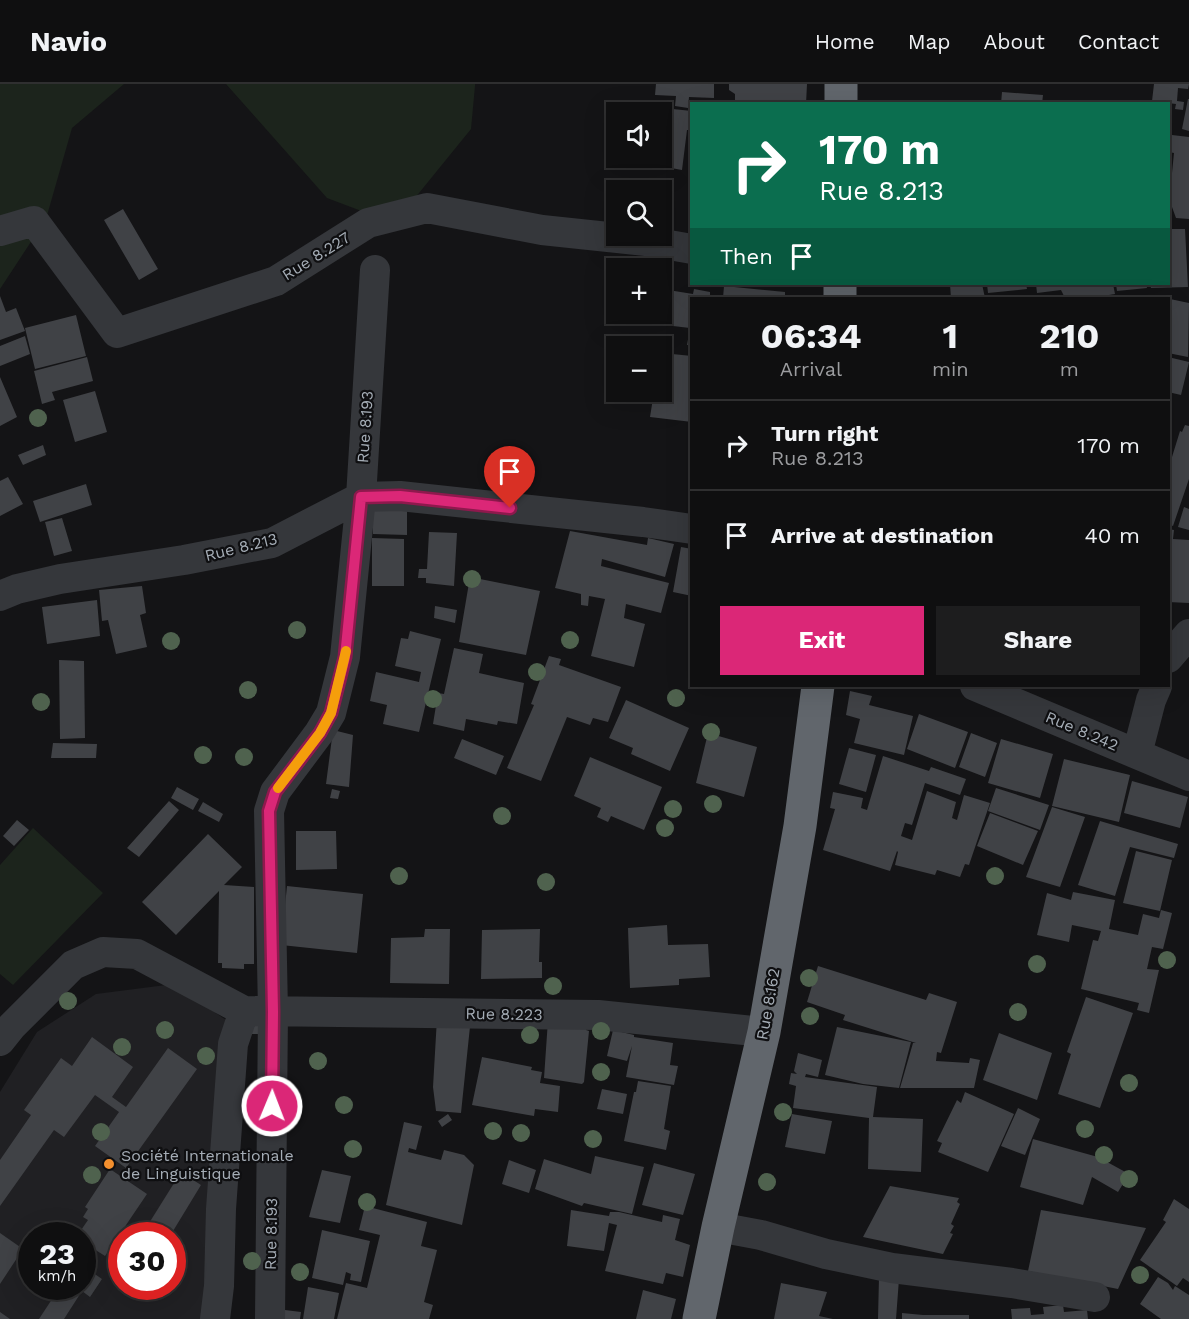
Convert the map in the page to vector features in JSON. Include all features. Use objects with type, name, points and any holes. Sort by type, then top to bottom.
[{"type":"highway","points":[[841,84],[841,102]]},
{"type":"highway","name":"Rue 8.162","points":[[699,1319],[764,1032],[800,826],[819,687]]},
{"type":"street","name":"Rue 8.227","points":[[0,231],[34,221],[117,333],[276,281],[368,223],[428,208],[542,230],[646,241],[690,249]]},
{"type":"street","name":"Rue 8.193","points":[[270,1319],[259,1011],[269,811],[275,792],[320,733],[331,713],[345,657],[361,497],[375,270]]},
{"type":"street","name":"Rue 8.213","points":[[0,597],[17,589],[60,579],[184,560],[272,543],[361,497],[400,496],[690,529]]},
{"type":"street","points":[[1170,656],[1189,634]]},
{"type":"street","name":"Rue 8.242","points":[[977,687],[1189,776]]},
{"type":"street","points":[[1137,754],[1157,687]]},
{"type":"street","name":"Rue 8.223","points":[[0,1041],[73,965],[103,952],[137,954],[259,1011],[598,1015],[764,1032]]},
{"type":"street","points":[[215,1319],[219,1286],[221,1209],[233,1044],[259,1011]]},
{"type":"street","points":[[718,1227],[761,1235],[826,1254],[892,1268],[1012,1283],[1095,1297]]},
{"type":"shaded area","points":[[0,84],[124,84],[72,128],[46,219],[0,289]]},
{"type":"shaded area","points":[[226,84],[475,84],[471,129],[415,198],[372,215],[327,198]]},
{"type":"shaded area","points":[[33,828],[103,893],[13,985],[0,974],[0,865]]},
{"type":"shaded area","name":"Société Internationale de Linguistique","points":[[174,984],[226,1020],[209,1319],[0,1319],[0,1092],[37,1032],[96,994]]},
{"type":"building","points":[[656,84],[714,84],[714,98],[689,97],[688,108],[675,106],[676,96],[655,95]]},
{"type":"building","points":[[729,84],[807,84],[806,102],[735,102],[735,94],[729,90]]},
{"type":"building","points":[[1154,84],[1189,84],[1188,89],[1178,88],[1177,101],[1184,102],[1183,110],[1175,109],[1176,104],[1170,102],[1152,101]]},
{"type":"building","points":[[1002,92],[1043,95],[1042,102],[1001,102]]},
{"type":"building","points":[[1189,99],[1189,131],[1182,129]]},
{"type":"building","points":[[672,109],[690,111],[690,130],[687,130],[682,170],[671,168]]},
{"type":"building","points":[[1172,135],[1189,137],[1189,219],[1176,218],[1170,207],[1170,172],[1172,173],[1174,153],[1170,152]]},
{"type":"building","points":[[123,209],[158,269],[139,280],[104,220]]},
{"type":"building","points":[[1170,229],[1185,229],[1188,287],[1151,288],[1150,285],[1170,285]]},
{"type":"building","points":[[950,285],[982,285],[985,297],[951,297]]},
{"type":"building","points":[[987,285],[1026,285],[1027,289],[988,293]]},
{"type":"building","points":[[1036,285],[1113,285],[1115,294],[1097,297],[1064,297],[1061,290],[1037,293]]},
{"type":"building","points":[[1116,285],[1146,285],[1147,288],[1117,291]]},
{"type":"building","points":[[724,286],[785,292],[785,297],[723,297]]},
{"type":"building","points":[[694,289],[710,292],[710,297],[690,297],[690,328],[656,324],[672,324],[672,291],[693,294]]},
{"type":"building","points":[[0,296],[6,312],[16,308],[25,331],[0,340]]},
{"type":"building","points":[[1170,299],[1189,303],[1188,357],[1170,353]]},
{"type":"building","points":[[76,315],[86,356],[35,369],[25,328]]},
{"type":"building","points":[[690,328],[690,345],[687,345]]},
{"type":"building","points":[[25,336],[30,354],[0,366],[0,346]]},
{"type":"building","points":[[672,354],[690,356],[690,422],[650,417],[652,402],[672,402]]},
{"type":"building","points":[[87,357],[93,381],[52,392],[55,400],[42,404],[34,371]]},
{"type":"building","points":[[1170,357],[1189,362],[1181,395],[1170,392]]},
{"type":"building","points":[[0,377],[17,417],[0,426]]},
{"type":"building","points":[[95,391],[107,432],[75,442],[63,400]]},
{"type":"building","points":[[1185,425],[1189,426],[1189,479],[1173,526],[1170,525],[1170,464],[1180,431],[1182,432]]},
{"type":"building","points":[[43,445],[46,455],[23,465],[18,455]]},
{"type":"building","points":[[8,477],[23,504],[0,516],[0,481]]},
{"type":"building","points":[[86,484],[92,505],[40,522],[33,501]]},
{"type":"building","points":[[373,504],[407,505],[407,535],[373,534]]},
{"type":"building","points":[[1184,507],[1189,509],[1189,530],[1178,527]]},
{"type":"building","points":[[62,518],[72,551],[54,556],[45,522]]},
{"type":"building","points":[[1170,529],[1174,530],[1173,539],[1189,540],[1189,603],[1170,602]]},
{"type":"building","points":[[570,531],[647,545],[648,538],[674,544],[665,577],[602,559],[601,566],[669,583],[661,613],[626,604],[624,618],[645,624],[634,667],[591,656],[605,599],[589,596],[588,606],[581,605],[581,594],[555,588]]},
{"type":"building","points":[[429,532],[457,533],[454,586],[426,583],[426,578],[418,578],[419,569],[427,569]]},
{"type":"building","points":[[372,538],[404,539],[404,586],[372,586]]},
{"type":"building","points":[[681,547],[690,549],[690,596],[673,592]]},
{"type":"building","points":[[470,577],[540,591],[526,655],[459,642]]},
{"type":"building","points":[[142,586],[146,613],[140,615],[147,647],[116,654],[108,620],[102,621],[99,590]]},
{"type":"building","points":[[97,600],[100,636],[47,644],[42,607]]},
{"type":"building","points":[[435,606],[457,610],[455,623],[434,618]]},
{"type":"building","points":[[410,631],[441,639],[419,732],[383,724],[387,705],[370,701],[376,672],[419,682],[421,672],[395,666],[401,638],[408,639]]},
{"type":"building","points":[[454,648],[483,654],[479,673],[524,683],[517,724],[498,721],[497,725],[466,719],[464,731],[433,724],[438,693],[444,694]]},
{"type":"building","points":[[549,656],[561,659],[559,665],[621,687],[608,722],[593,718],[590,725],[567,717],[541,781],[507,768],[534,705],[531,704]]},
{"type":"building","points":[[59,660],[84,661],[85,738],[60,739]]},
{"type":"building","points":[[850,691],[872,696],[869,705],[913,716],[904,755],[854,743],[860,719],[846,715]]},
{"type":"building","points":[[626,700],[689,728],[670,771],[631,754],[633,748],[609,738]]},
{"type":"building","points":[[919,714],[968,732],[955,768],[907,749]]},
{"type":"building","points":[[333,730],[353,735],[349,787],[326,784]]},
{"type":"building","points":[[708,733],[757,747],[744,797],[696,783]]},
{"type":"building","points":[[971,733],[997,743],[985,777],[959,767]]},
{"type":"building","points":[[462,739],[504,756],[496,775],[454,758]]},
{"type":"building","points":[[1001,739],[1053,754],[1040,798],[988,783]]},
{"type":"building","points":[[53,743],[97,744],[96,758],[51,758]]},
{"type":"building","points":[[849,748],[876,755],[866,792],[839,784]]},
{"type":"building","points":[[883,756],[929,771],[931,767],[966,779],[960,795],[925,783],[912,825],[905,823],[901,836],[912,840],[927,791],[956,802],[952,818],[957,820],[964,795],[990,803],[969,865],[965,864],[960,877],[937,870],[935,875],[895,865],[897,851],[890,871],[823,850],[835,809],[830,808],[833,792],[863,798],[861,808],[867,810]]},
{"type":"building","points":[[590,757],[662,787],[644,830],[611,816],[608,822],[597,817],[601,808],[574,796]]},
{"type":"building","points":[[1064,759],[1130,775],[1119,822],[1052,806]]},
{"type":"building","points":[[1132,781],[1188,797],[1180,828],[1124,813]]},
{"type":"building","points":[[177,787],[199,799],[193,810],[171,798]]},
{"type":"building","points":[[996,788],[1049,805],[1040,830],[988,811]]},
{"type":"building","points":[[332,789],[340,791],[338,799],[330,798]]},
{"type":"building","points":[[169,801],[179,810],[139,857],[127,848]]},
{"type":"building","points":[[203,802],[223,814],[219,822],[198,811]]},
{"type":"building","points":[[1052,807],[1085,817],[1060,887],[1026,877]]},
{"type":"building","points":[[990,813],[1038,831],[1023,865],[977,846]]},
{"type":"building","points":[[17,820],[29,830],[14,846],[3,836]]},
{"type":"building","points":[[1100,821],[1178,844],[1174,858],[1130,847],[1115,896],[1078,885]]},
{"type":"building","points":[[296,831],[336,831],[337,869],[296,870]]},
{"type":"building","points":[[208,834],[242,867],[224,885],[254,887],[254,964],[244,964],[244,969],[222,968],[222,963],[218,963],[219,891],[176,935],[142,902]]},
{"type":"building","points":[[1136,851],[1172,860],[1160,911],[1123,903]]},
{"type":"building","points":[[287,886],[363,894],[357,953],[281,945]]},
{"type":"building","points":[[1073,892],[1115,900],[1109,929],[1138,935],[1143,914],[1159,918],[1161,910],[1172,913],[1163,949],[1152,947],[1147,969],[1159,970],[1149,1013],[1137,1010],[1139,1003],[1081,989],[1093,940],[1098,941],[1101,931],[1072,925],[1069,942],[1037,935],[1047,893],[1071,900]]},
{"type":"building","points":[[667,925],[668,945],[708,944],[710,977],[679,979],[679,985],[630,988],[628,928]]},
{"type":"building","points":[[425,929],[450,929],[449,984],[390,983],[391,938],[424,937]]},
{"type":"building","points":[[540,929],[539,962],[542,962],[542,978],[481,979],[482,930]]},
{"type":"building","points":[[818,966],[926,1000],[929,993],[957,1002],[941,1053],[937,1052],[936,1061],[969,1063],[970,1058],[980,1060],[974,1088],[900,1088],[913,1043],[916,1043],[843,1020],[845,1015],[807,1002]]},
{"type":"building","points":[[1086,997],[1133,1013],[1100,1108],[1058,1094],[1071,1054],[1067,1052]]},
{"type":"building","points":[[471,1017],[461,1113],[436,1111],[433,1087],[437,1018]]},
{"type":"building","points":[[548,1020],[586,1023],[586,1030],[589,1031],[582,1084],[544,1078]]},
{"type":"building","points":[[258,1021],[258,1034],[249,1034]]},
{"type":"building","points":[[837,1027],[911,1042],[899,1088],[863,1084],[825,1075]]},
{"type":"building","points":[[613,1030],[634,1035],[634,1037],[673,1043],[670,1065],[678,1066],[674,1085],[626,1077],[632,1046],[627,1061],[607,1056]]},
{"type":"building","points":[[999,1033],[1052,1053],[1037,1100],[983,1080]]},
{"type":"building","points":[[92,1037],[133,1067],[112,1097],[126,1107],[168,1048],[197,1069],[126,1168],[95,1146],[119,1112],[95,1095],[64,1137],[54,1130],[0,1206],[0,1160],[31,1115],[24,1110],[61,1058],[72,1066]]},
{"type":"building","points":[[798,1053],[822,1060],[818,1077],[806,1074],[805,1077],[877,1087],[873,1117],[923,1119],[921,1172],[868,1169],[869,1118],[793,1108],[796,1086],[789,1084],[791,1073],[797,1074],[794,1071]]},
{"type":"building","points":[[482,1057],[532,1067],[531,1070],[542,1072],[540,1083],[560,1086],[558,1112],[535,1109],[534,1116],[472,1105]]},
{"type":"building","points":[[638,1081],[671,1086],[664,1129],[670,1131],[666,1150],[624,1141]]},
{"type":"building","points":[[602,1089],[627,1094],[623,1114],[597,1109]]},
{"type":"building","points":[[965,1092],[1014,1114],[988,1172],[938,1152],[942,1143],[937,1141],[957,1100],[961,1103]]},
{"type":"building","points":[[1018,1108],[1040,1119],[1025,1155],[1001,1146]]},
{"type":"building","points":[[448,1114],[452,1120],[442,1127],[438,1121]]},
{"type":"building","points":[[792,1114],[832,1121],[825,1154],[785,1147]]},
{"type":"building","points":[[404,1122],[422,1126],[416,1150],[409,1148],[408,1152],[441,1160],[444,1150],[464,1155],[474,1165],[462,1225],[386,1205]]},
{"type":"building","points":[[1033,1139],[1098,1157],[1129,1174],[1118,1192],[1092,1177],[1083,1205],[1020,1187]]},
{"type":"building","points":[[595,1156],[644,1167],[632,1214],[584,1203],[582,1206],[535,1189],[544,1159],[591,1174]]},
{"type":"building","points":[[509,1160],[536,1170],[529,1193],[502,1184]]},
{"type":"building","points":[[654,1163],[695,1174],[683,1215],[642,1205]]},
{"type":"building","points":[[110,1169],[147,1194],[128,1222],[108,1222],[108,1252],[105,1256],[96,1250],[96,1222],[87,1222],[88,1220],[83,1217],[88,1209],[85,1207]]},
{"type":"building","points":[[322,1170],[351,1176],[340,1223],[309,1217]]},
{"type":"building","points":[[181,1172],[201,1185],[179,1222],[150,1222]]},
{"type":"building","points":[[890,1186],[959,1198],[957,1202],[960,1204],[951,1224],[954,1226],[950,1233],[953,1234],[943,1254],[863,1237]]},
{"type":"building","points":[[1174,1199],[1189,1209],[1189,1282],[1183,1278],[1177,1286],[1140,1260],[1166,1222],[1163,1220]]},
{"type":"building","points":[[365,1206],[427,1222],[421,1246],[437,1250],[424,1302],[433,1305],[429,1319],[337,1319],[346,1283],[367,1288],[380,1235],[359,1230]]},
{"type":"building","points":[[571,1210],[609,1216],[610,1212],[619,1212],[662,1222],[663,1215],[680,1219],[675,1240],[690,1245],[683,1277],[666,1273],[663,1284],[605,1271],[617,1225],[609,1223],[604,1251],[567,1246]]},
{"type":"building","points":[[1041,1210],[1146,1228],[1118,1289],[1028,1271]]},
{"type":"building","points":[[322,1230],[370,1241],[361,1282],[350,1280],[351,1274],[346,1272],[343,1285],[312,1278]]},
{"type":"building","points":[[0,1233],[18,1246],[18,1257],[0,1284]]},
{"type":"building","points":[[96,1275],[102,1279],[96,1288]]},
{"type":"building","points":[[879,1277],[899,1279],[896,1319],[878,1319]]},
{"type":"building","points":[[1158,1277],[1168,1283],[1173,1290],[1175,1286],[1189,1295],[1189,1319],[1161,1319],[1140,1304]]},
{"type":"building","points":[[781,1283],[827,1292],[819,1316],[833,1319],[774,1319]]},
{"type":"building","points":[[308,1287],[339,1293],[334,1319],[303,1319]]},
{"type":"building","points":[[643,1290],[676,1299],[671,1319],[636,1319]]},
{"type":"building","points":[[51,1300],[76,1300],[64,1319],[39,1319]]},
{"type":"building","points":[[1063,1305],[1064,1312],[1087,1310],[1088,1319],[1012,1319],[1011,1309],[1030,1308],[1031,1315],[1044,1314],[1043,1307]]},
{"type":"building","points":[[285,1310],[301,1312],[300,1319],[283,1319]]},
{"type":"building","points":[[0,1312],[10,1319],[0,1319]]},
{"type":"building","points":[[902,1313],[969,1315],[969,1319],[902,1319]]},
{"type":"slow traffic","points":[[278,788],[320,733],[331,713],[346,651]]},
{"type":"place","name":"Société Internationale de Linguistique","points":[[109,1164]]},
{"type":"route","points":[[272,1106],[273,1012],[269,811],[275,792],[320,733],[331,713],[345,657],[361,497],[400,496],[510,508]]}]
